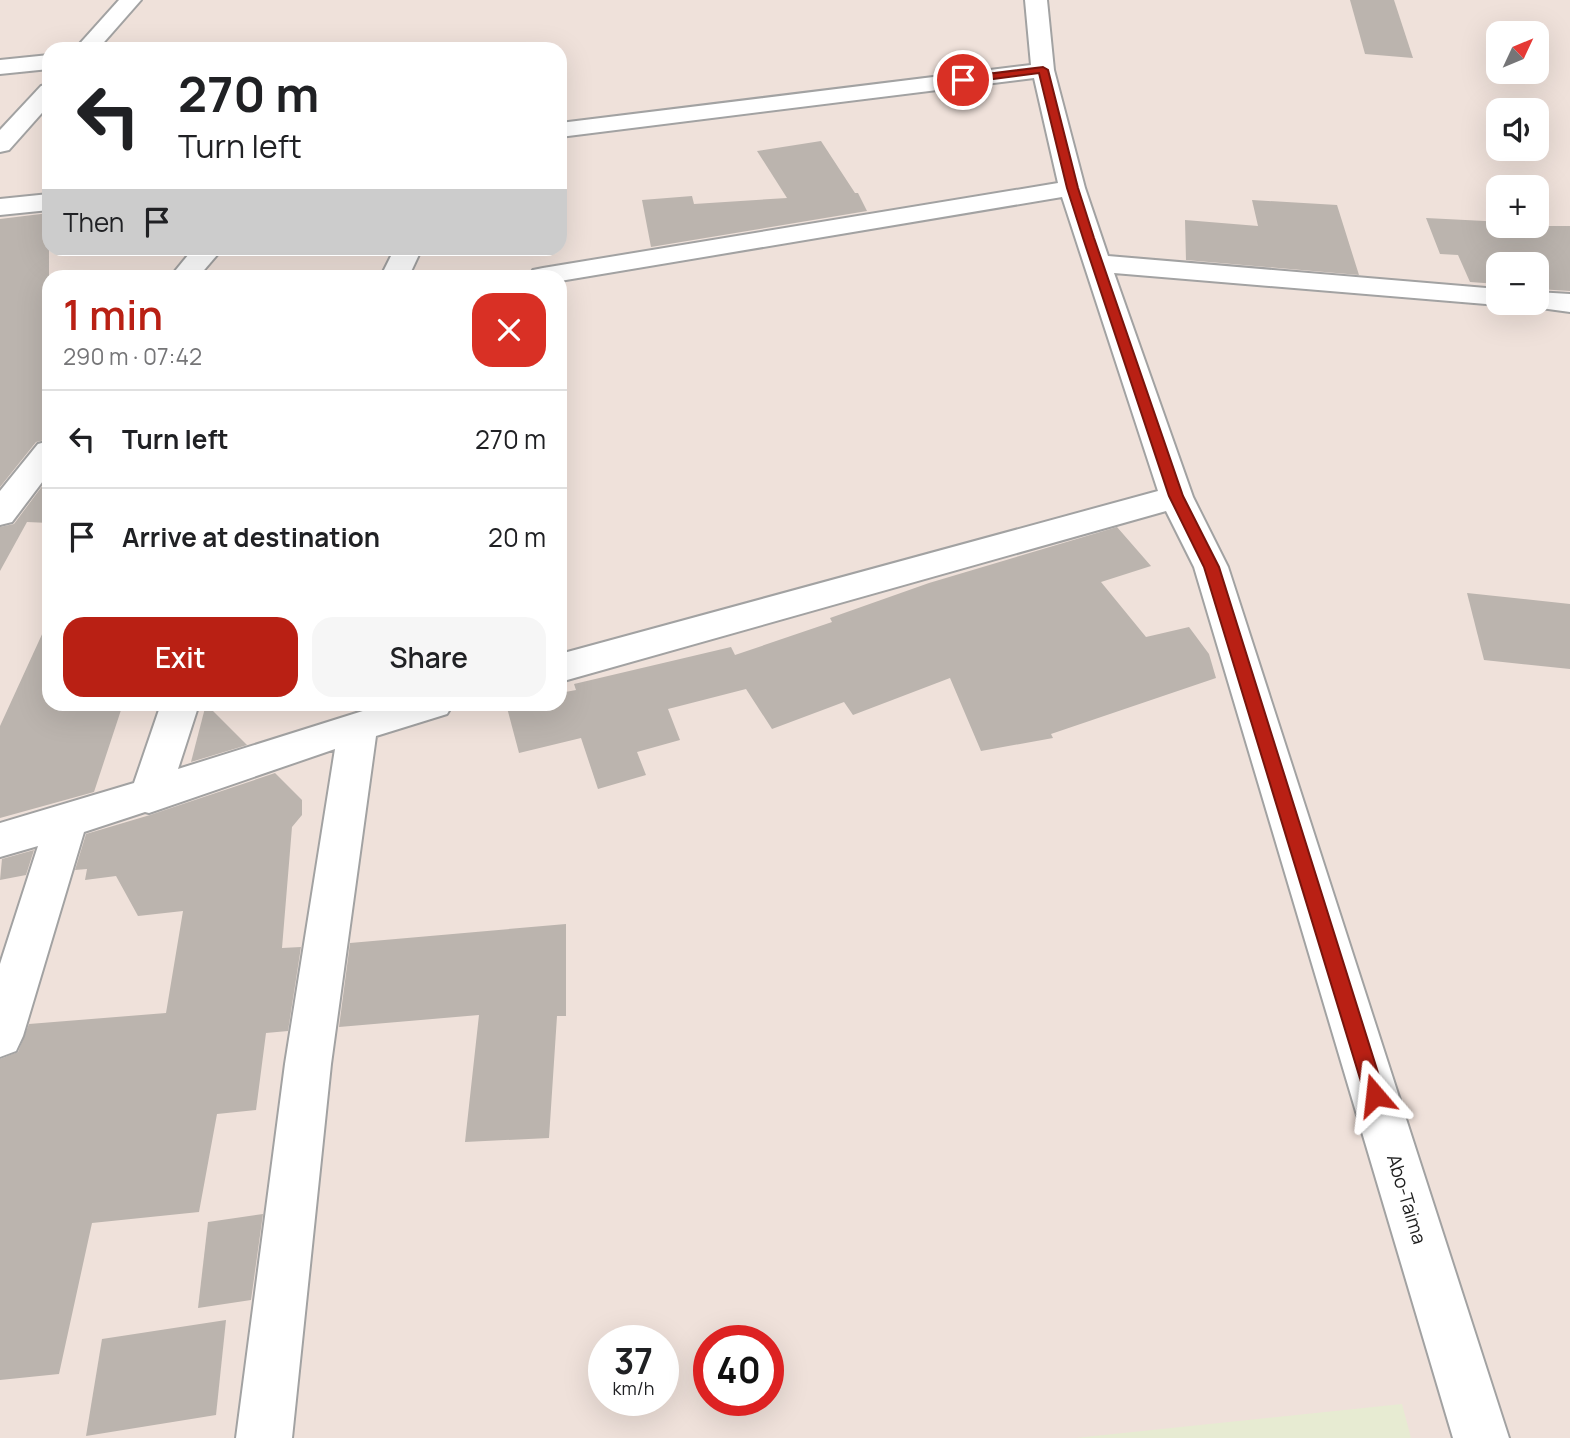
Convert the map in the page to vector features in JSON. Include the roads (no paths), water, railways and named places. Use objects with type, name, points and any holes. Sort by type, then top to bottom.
[{"type":"street","points":[[92,42],[130,0]]},
{"type":"street","name":"Abo-Taima","points":[[1036,0],[1043,70],[1072,188],[1176,496],[1212,567],[1481,1438]]},
{"type":"street","points":[[0,66],[42,63]]},
{"type":"street","points":[[567,129],[1043,70]]},
{"type":"street","points":[[0,145],[42,99]]},
{"type":"street","points":[[567,272],[1072,188]]},
{"type":"street","points":[[0,207],[42,203]]},
{"type":"street","points":[[191,270],[202,256]]},
{"type":"street","points":[[1096,263],[1486,296]]},
{"type":"street","points":[[1549,301],[1570,303]]},
{"type":"street","points":[[0,514],[42,461]]},
{"type":"street","points":[[567,666],[1176,496]]},
{"type":"street","points":[[149,797],[178,711]]},
{"type":"street","points":[[0,840],[149,797],[358,725],[409,711]]},
{"type":"street","points":[[264,1438],[308,1064],[358,725]]},
{"type":"street","points":[[0,1036],[66,822]]}]
